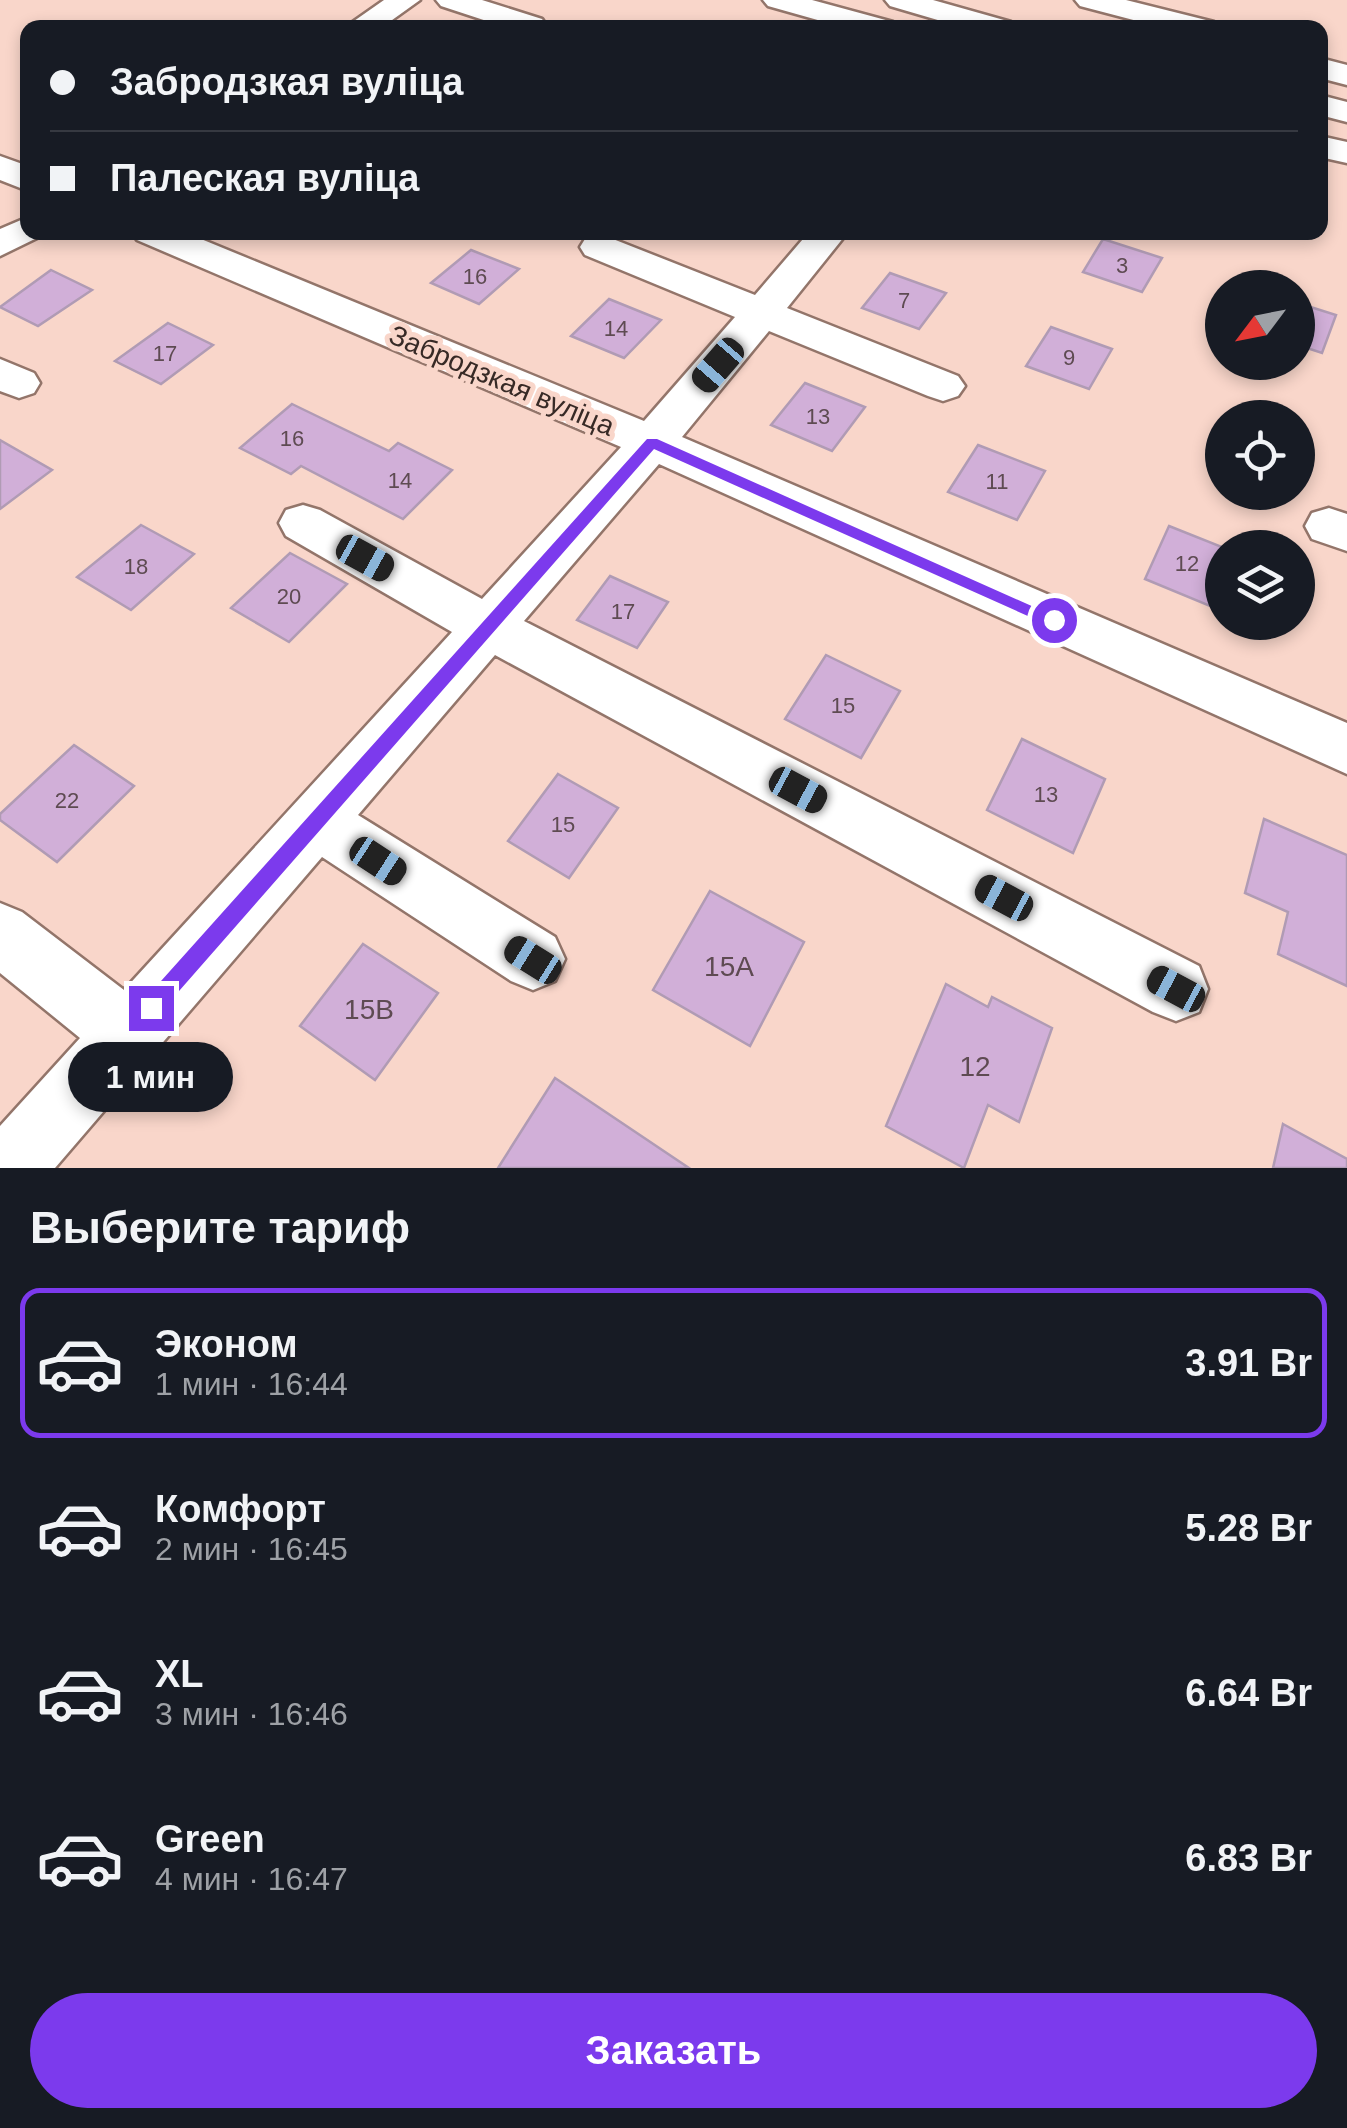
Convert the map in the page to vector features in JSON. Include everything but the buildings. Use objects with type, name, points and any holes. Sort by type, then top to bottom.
[{"type":"street","points":[[372,20],[405,0]]},
{"type":"street","points":[[451,0],[514,20]]},
{"type":"street","points":[[778,0],[852,20]]},
{"type":"street","points":[[900,0],[994,20]]},
{"type":"street","points":[[1090,0],[1171,20]]},
{"type":"street","name":"Забродзкая вуліца","points":[[169,240],[652,442],[1347,749]]},
{"type":"street","points":[[9,1168],[652,442],[823,240]]},
{"type":"street","points":[[599,248],[943,386]]},
{"type":"street","points":[[304,523],[488,627],[1176,989]]},
{"type":"street","points":[[316,821],[533,960]]},
{"type":"street","points":[[0,934],[127,1034]]},
{"type":"route","points":[[151,1008],[652,442],[1054,620]]}]
